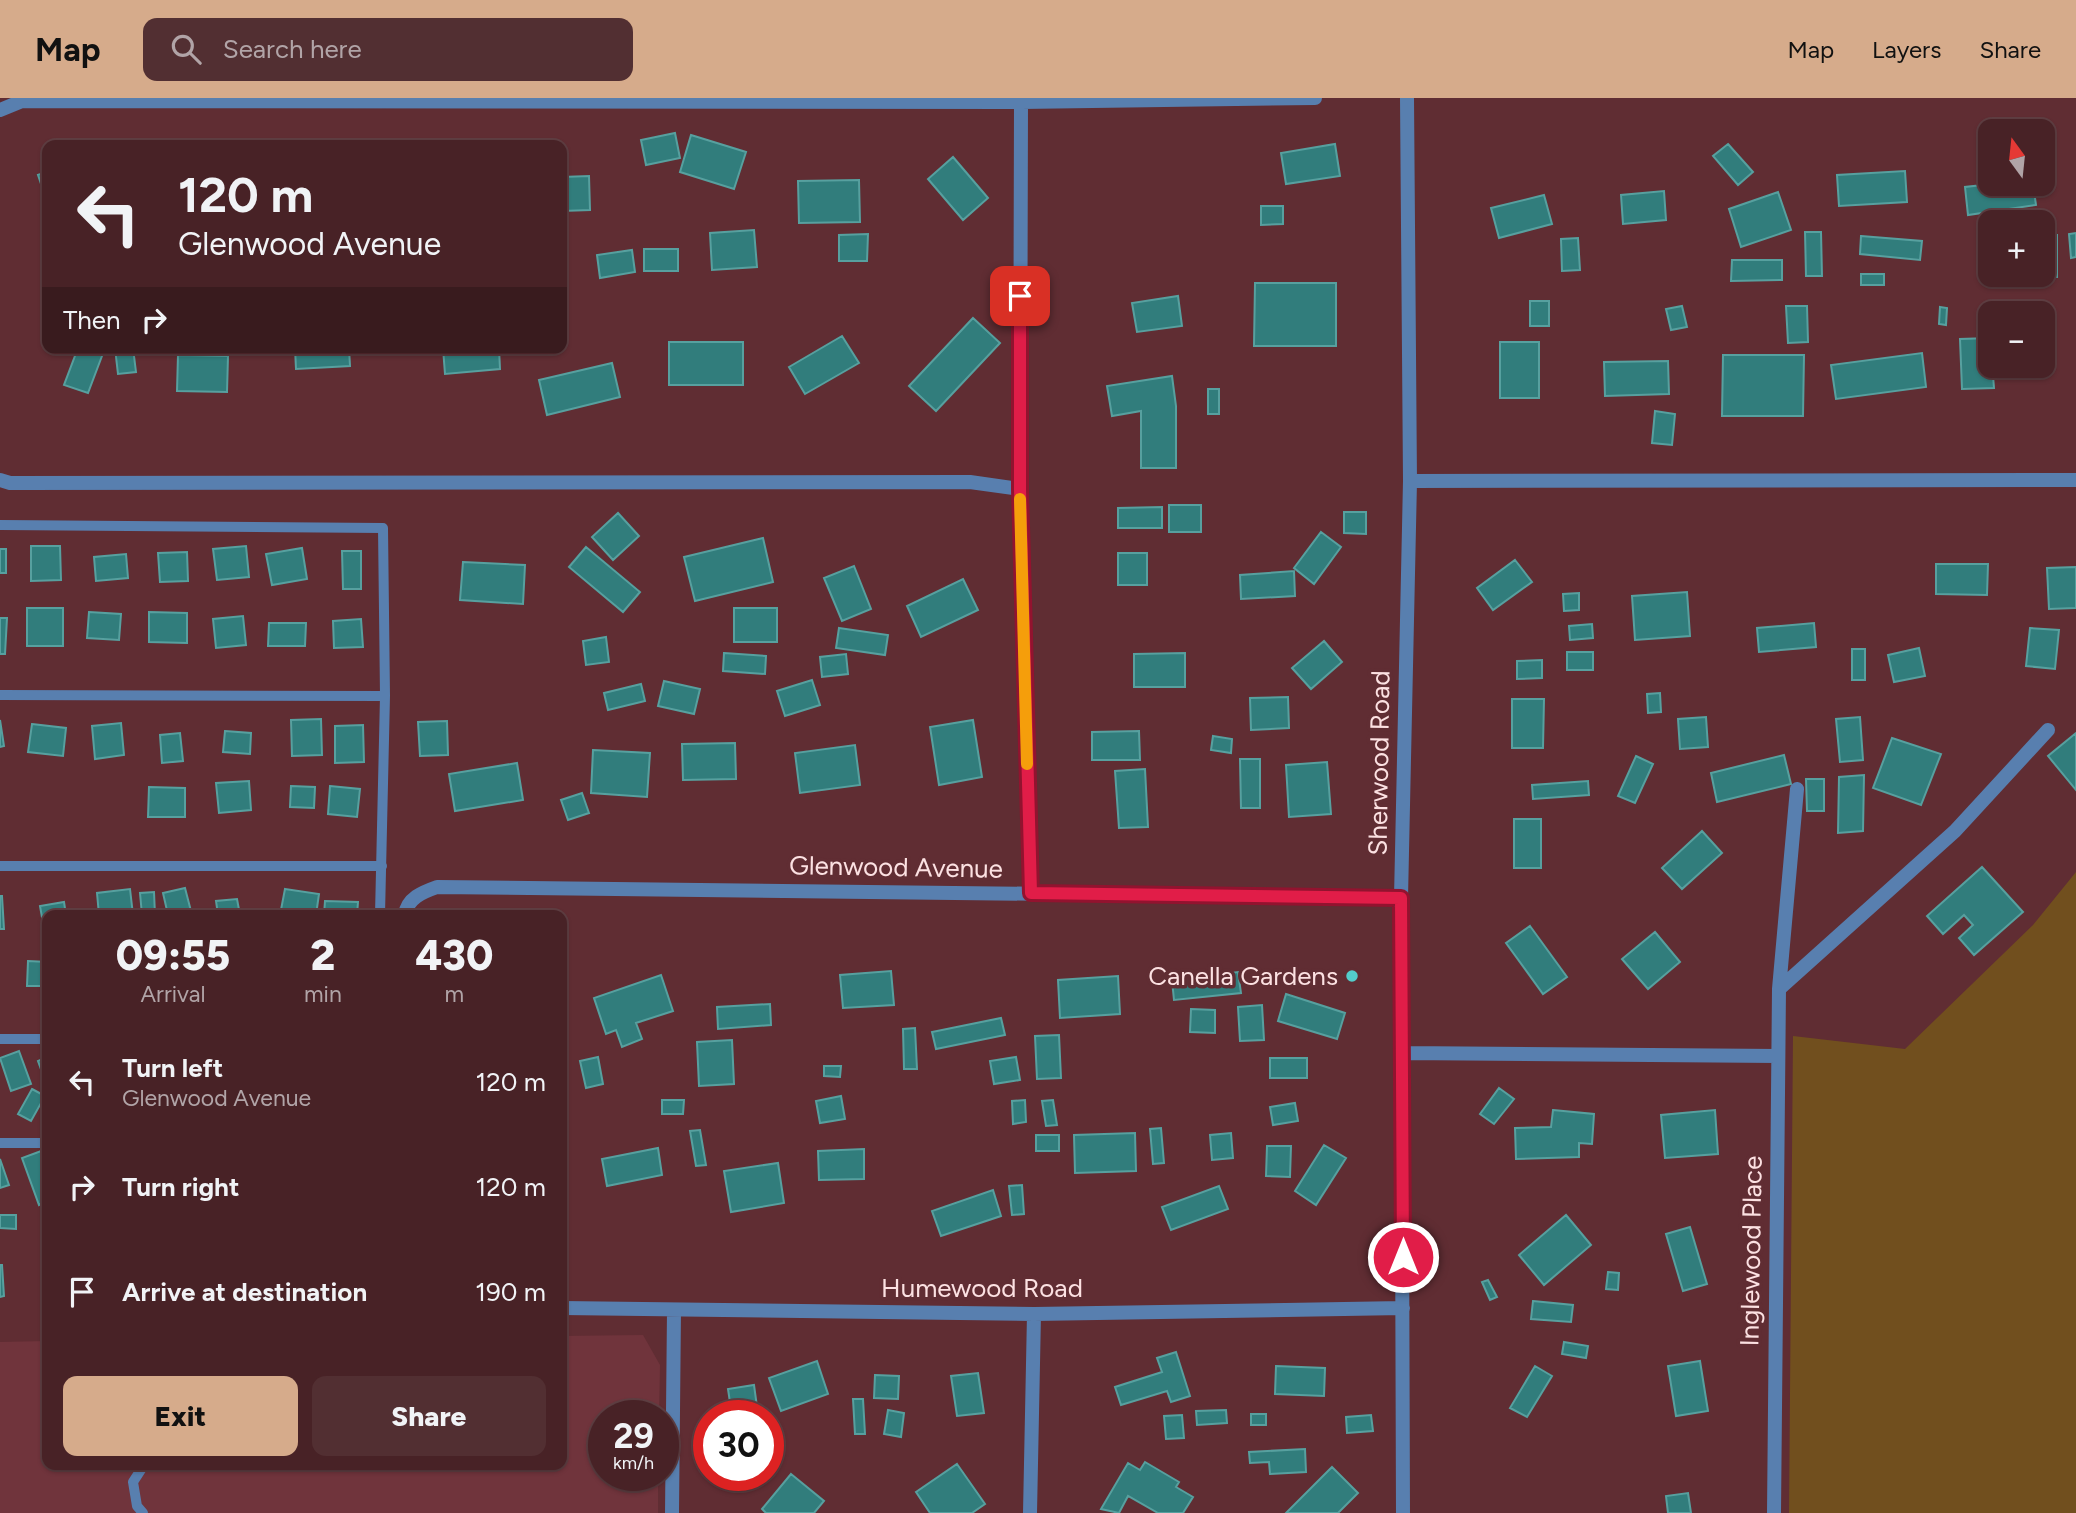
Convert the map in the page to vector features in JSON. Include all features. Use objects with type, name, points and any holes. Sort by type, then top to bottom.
[{"type":"street","points":[[0,110],[22,101],[1021,102],[1315,98]]},
{"type":"street","name":"Sherwood Road","points":[[1403,1513],[1401,898],[1410,481],[1407,98]]},
{"type":"street","points":[[1021,102],[1020,489],[1031,893]]},
{"type":"street","points":[[0,480],[10,483],[970,482],[1020,489]]},
{"type":"street","points":[[1410,481],[2076,481]]},
{"type":"street","points":[[1779,989],[1955,831],[2048,730]]},
{"type":"street","name":"Inglewood Place","points":[[1774,1513],[1779,989],[1797,789]]},
{"type":"street","name":"Glenwood Avenue","points":[[405,910],[419,893],[437,887],[1401,898]]},
{"type":"street","points":[[1403,1053],[1778,1056]]},
{"type":"street","name":"Humewood Road","points":[[567,1308],[1034,1314],[1403,1308]]},
{"type":"street","points":[[672,1513],[674,1310]]},
{"type":"street","points":[[1030,1513],[1034,1314]]},
{"type":"lane","points":[[0,525],[383,528],[384,696],[380,910]]},
{"type":"lane","points":[[0,695],[384,696]]},
{"type":"lane","points":[[0,866],[382,866]]},
{"type":"lane","points":[[0,1039],[42,1039]]},
{"type":"lane","points":[[0,1143],[42,1143]]},
{"type":"lane","points":[[141,1470],[133,1482],[136,1506],[143,1513]]},
{"type":"shaded area","points":[[2076,872],[2076,1513],[1789,1513],[1793,1036],[1905,1049],[2033,925]]},
{"type":"shaded area","points":[[643,1335],[660,1365],[659,1400],[588,1400],[588,1491],[658,1491],[658,1513],[0,1513],[0,1342],[42,1341],[42,1470],[567,1470],[567,1336]]},
{"type":"building","points":[[675,133],[680,158],[646,165],[641,140]]},
{"type":"building","points":[[691,135],[746,152],[734,189],[680,172]]},
{"type":"building","points":[[1335,144],[1340,176],[1286,184],[1281,153]]},
{"type":"building","points":[[1728,144],[1753,172],[1738,185],[1713,156]]},
{"type":"building","points":[[953,157],[988,198],[963,220],[928,179]]},
{"type":"building","points":[[1905,171],[1907,202],[1839,206],[1837,175]]},
{"type":"building","points":[[589,176],[590,210],[567,211],[567,177]]},
{"type":"building","points":[[859,180],[860,222],[799,223],[798,181]]},
{"type":"building","points":[[1978,186],[1978,196],[2035,196],[2036,205],[1978,210],[1978,214],[1968,215],[1965,187]]},
{"type":"building","points":[[1664,191],[1666,220],[1623,224],[1621,195]]},
{"type":"building","points":[[1778,192],[1791,230],[1741,247],[1729,209]]},
{"type":"building","points":[[1544,195],[1552,224],[1499,238],[1491,208]]},
{"type":"building","points":[[1261,206],[1283,206],[1283,224],[1261,225]]},
{"type":"building","points":[[754,230],[757,267],[712,270],[710,233]]},
{"type":"building","points":[[1805,232],[1821,232],[1822,276],[1806,276]]},
{"type":"building","points":[[2076,233],[2076,257],[2071,258],[2069,234]]},
{"type":"building","points":[[868,234],[867,261],[839,261],[839,235]]},
{"type":"building","points":[[2055,235],[2057,235],[2055,277]]},
{"type":"building","points":[[1861,236],[1922,241],[1920,260],[1860,254]]},
{"type":"building","points":[[1578,238],[1580,270],[1562,271],[1561,239]]},
{"type":"building","points":[[644,249],[678,249],[678,271],[644,271]]},
{"type":"building","points":[[632,250],[635,272],[600,278],[597,255]]},
{"type":"building","points":[[1732,260],[1782,260],[1782,280],[1731,281]]},
{"type":"building","points":[[1861,274],[1884,274],[1884,285],[1861,285]]},
{"type":"building","points":[[1255,283],[1336,283],[1336,346],[1254,346]]},
{"type":"building","points":[[1178,296],[1182,326],[1137,332],[1132,303]]},
{"type":"building","points":[[1530,301],[1549,301],[1549,326],[1530,326]]},
{"type":"building","points":[[1682,306],[1687,327],[1671,330],[1666,309]]},
{"type":"building","points":[[1786,306],[1807,306],[1808,342],[1788,343]]},
{"type":"building","points":[[1940,307],[1947,308],[1946,325],[1939,324]]},
{"type":"building","points":[[973,318],[1000,343],[936,411],[909,386]]},
{"type":"building","points":[[842,336],[859,363],[805,394],[789,367]]},
{"type":"building","points":[[1978,338],[1978,378],[1993,378],[1994,388],[1962,389],[1960,339]]},
{"type":"building","points":[[669,342],[743,342],[743,385],[669,385]]},
{"type":"building","points":[[1500,342],[1539,342],[1539,398],[1500,398]]},
{"type":"building","points":[[1922,353],[1926,387],[1836,399],[1831,365]]},
{"type":"building","points":[[76,354],[103,354],[88,393],[64,385]]},
{"type":"building","points":[[116,354],[134,354],[136,372],[118,374]]},
{"type":"building","points":[[295,354],[349,354],[350,366],[296,369]]},
{"type":"building","points":[[443,354],[499,354],[500,369],[445,374]]},
{"type":"building","points":[[178,355],[228,356],[227,392],[177,391]]},
{"type":"building","points":[[1723,355],[1804,355],[1803,416],[1722,416]]},
{"type":"building","points":[[1668,361],[1669,394],[1605,396],[1604,362]]},
{"type":"building","points":[[612,363],[620,397],[547,415],[539,380]]},
{"type":"building","points":[[1172,376],[1176,406],[1176,468],[1141,468],[1141,411],[1112,416],[1107,386]]},
{"type":"building","points":[[1208,389],[1219,389],[1219,414],[1208,414]]},
{"type":"building","points":[[1655,411],[1675,414],[1672,445],[1652,443]]},
{"type":"building","points":[[1169,505],[1201,505],[1201,532],[1169,532]]},
{"type":"building","points":[[1162,507],[1162,528],[1118,528],[1118,508]]},
{"type":"building","points":[[1344,512],[1366,512],[1366,534],[1344,533]]},
{"type":"building","points":[[618,513],[639,536],[613,560],[592,537]]},
{"type":"building","points":[[1321,532],[1341,547],[1314,584],[1294,568]]},
{"type":"building","points":[[763,538],[773,582],[695,601],[684,557]]},
{"type":"building","points":[[31,546],[60,546],[61,580],[31,581]]},
{"type":"building","points":[[246,546],[249,577],[217,580],[213,549]]},
{"type":"building","points":[[586,547],[640,592],[623,612],[569,567]]},
{"type":"building","points":[[302,548],[307,579],[272,585],[266,554]]},
{"type":"building","points":[[0,549],[6,549],[6,573],[0,573]]},
{"type":"building","points":[[342,551],[361,551],[361,589],[343,589]]},
{"type":"building","points":[[187,552],[188,581],[160,582],[158,553]]},
{"type":"building","points":[[1118,553],[1147,553],[1147,585],[1118,585]]},
{"type":"building","points":[[126,554],[128,578],[96,581],[94,557]]},
{"type":"building","points":[[1515,560],[1532,582],[1493,610],[1477,588]]},
{"type":"building","points":[[463,562],[525,565],[523,604],[460,600]]},
{"type":"building","points":[[1936,564],[1988,564],[1987,595],[1936,594]]},
{"type":"building","points":[[854,566],[871,609],[842,621],[824,578]]},
{"type":"building","points":[[2076,567],[2076,608],[2049,609],[2047,568]]},
{"type":"building","points":[[1294,571],[1295,596],[1241,599],[1240,575]]},
{"type":"building","points":[[963,579],[978,610],[921,637],[907,606]]},
{"type":"building","points":[[1687,592],[1690,636],[1635,640],[1632,596]]},
{"type":"building","points":[[1579,593],[1579,610],[1564,611],[1563,594]]},
{"type":"building","points":[[27,608],[63,608],[63,646],[27,646]]},
{"type":"building","points":[[734,608],[777,608],[777,642],[734,642]]},
{"type":"building","points":[[89,612],[121,614],[119,640],[87,638]]},
{"type":"building","points":[[149,612],[187,613],[187,643],[149,642]]},
{"type":"building","points":[[243,616],[246,645],[216,648],[213,619]]},
{"type":"building","points":[[0,618],[7,618],[5,654],[0,654]]},
{"type":"building","points":[[361,619],[363,647],[334,648],[333,621]]},
{"type":"building","points":[[269,623],[306,623],[305,646],[268,646]]},
{"type":"building","points":[[1814,623],[1816,647],[1759,652],[1757,628]]},
{"type":"building","points":[[1592,624],[1593,638],[1570,640],[1569,626]]},
{"type":"building","points":[[839,628],[888,635],[885,655],[836,648]]},
{"type":"building","points":[[2030,628],[2059,630],[2055,669],[2026,666]]},
{"type":"building","points":[[606,637],[609,662],[586,665],[583,641]]},
{"type":"building","points":[[1324,641],[1342,662],[1311,689],[1292,668]]},
{"type":"building","points":[[1919,648],[1925,676],[1894,682],[1888,655]]},
{"type":"building","points":[[1852,649],[1865,649],[1865,680],[1852,680]]},
{"type":"building","points":[[1567,652],[1593,652],[1593,670],[1567,670]]},
{"type":"building","points":[[724,653],[766,656],[765,674],[723,671]]},
{"type":"building","points":[[1185,653],[1185,687],[1134,687],[1134,654]]},
{"type":"building","points":[[846,654],[848,674],[822,677],[820,657]]},
{"type":"building","points":[[1542,660],[1542,678],[1517,679],[1517,661]]},
{"type":"building","points":[[812,680],[820,705],[785,716],[777,691]]},
{"type":"building","points":[[664,681],[700,689],[694,714],[658,706]]},
{"type":"building","points":[[641,684],[645,701],[608,710],[604,693]]},
{"type":"building","points":[[1660,693],[1661,712],[1648,713],[1647,694]]},
{"type":"building","points":[[1288,697],[1289,728],[1251,730],[1250,698]]},
{"type":"building","points":[[1512,699],[1544,699],[1543,748],[1512,748]]},
{"type":"building","points":[[1706,717],[1708,747],[1680,749],[1678,719]]},
{"type":"building","points":[[1860,717],[1863,760],[1840,762],[1836,719]]},
{"type":"building","points":[[321,719],[322,755],[292,756],[291,720]]},
{"type":"building","points":[[0,720],[4,746],[0,747]]},
{"type":"building","points":[[973,720],[982,777],[939,785],[930,727]]},
{"type":"building","points":[[447,721],[448,755],[420,756],[418,722]]},
{"type":"building","points":[[121,723],[124,755],[95,759],[92,726]]},
{"type":"building","points":[[32,724],[66,728],[63,756],[28,752]]},
{"type":"building","points":[[363,725],[364,762],[335,763],[335,726]]},
{"type":"building","points":[[225,731],[251,733],[250,754],[223,752]]},
{"type":"building","points":[[1139,731],[1140,760],[1092,760],[1092,732]]},
{"type":"building","points":[[180,733],[183,761],[162,763],[160,735]]},
{"type":"building","points":[[2076,733],[2076,790],[2048,756]]},
{"type":"building","points":[[1213,736],[1232,739],[1231,753],[1211,750]]},
{"type":"building","points":[[1892,738],[1941,754],[1921,805],[1873,788]]},
{"type":"building","points":[[735,743],[736,779],[683,780],[682,744]]},
{"type":"building","points":[[855,745],[860,785],[800,793],[795,753]]},
{"type":"building","points":[[593,750],[650,753],[647,797],[591,793]]},
{"type":"building","points":[[1784,755],[1791,784],[1717,802],[1711,773]]},
{"type":"building","points":[[1636,756],[1653,764],[1635,803],[1618,796]]},
{"type":"building","points":[[1240,759],[1260,759],[1260,808],[1241,808]]},
{"type":"building","points":[[1327,762],[1331,814],[1289,817],[1286,765]]},
{"type":"building","points":[[517,763],[523,800],[455,811],[449,774]]},
{"type":"building","points":[[1145,769],[1148,827],[1119,828],[1115,771]]},
{"type":"building","points":[[1864,775],[1863,831],[1838,833],[1839,777]]},
{"type":"building","points":[[1806,779],[1824,779],[1824,811],[1807,811]]},
{"type":"building","points":[[249,781],[251,810],[219,813],[216,783]]},
{"type":"building","points":[[1588,781],[1589,795],[1533,799],[1532,785]]},
{"type":"building","points":[[291,786],[315,787],[314,808],[290,807]]},
{"type":"building","points":[[330,786],[360,789],[357,817],[328,814]]},
{"type":"building","points":[[149,787],[185,788],[185,817],[148,817]]},
{"type":"building","points":[[582,793],[589,813],[568,820],[561,800]]},
{"type":"building","points":[[1514,819],[1541,819],[1541,868],[1514,868]]},
{"type":"building","points":[[1702,831],[1722,853],[1682,889],[1662,868]]},
{"type":"building","points":[[1982,867],[2023,912],[1974,955],[1959,938],[1973,925],[1964,915],[1943,934],[1927,916]]},
{"type":"building","points":[[185,888],[191,910],[167,910],[163,893]]},
{"type":"building","points":[[130,889],[132,910],[99,910],[97,893]]},
{"type":"building","points":[[285,889],[319,894],[317,910],[281,910]]},
{"type":"building","points":[[154,892],[155,910],[142,910],[140,893]]},
{"type":"building","points":[[2,896],[4,929],[0,929]]},
{"type":"building","points":[[237,899],[239,910],[217,910],[216,901]]},
{"type":"building","points":[[325,901],[358,902],[357,910],[324,910]]},
{"type":"building","points":[[64,902],[65,910],[42,910],[42,917],[40,906]]},
{"type":"building","points":[[1530,926],[1567,977],[1543,994],[1506,943]]},
{"type":"building","points":[[1655,932],[1680,962],[1648,989],[1622,959]]},
{"type":"building","points":[[28,961],[42,962],[42,986],[27,986]]},
{"type":"building","points":[[891,971],[894,1005],[843,1008],[840,975]]},
{"type":"building","points":[[1238,972],[1241,993],[1174,1000],[1172,980]]},
{"type":"building","points":[[661,975],[673,1011],[636,1023],[642,1039],[622,1047],[616,1030],[606,1034],[594,998]]},
{"type":"building","points":[[1118,976],[1120,1014],[1060,1018],[1058,980]]},
{"type":"building","points":[[1286,994],[1345,1013],[1337,1039],[1278,1021]]},
{"type":"building","points":[[770,1004],[771,1025],[718,1029],[717,1007]]},
{"type":"building","points":[[1262,1005],[1264,1040],[1240,1041],[1238,1007]]},
{"type":"building","points":[[1191,1009],[1215,1010],[1215,1033],[1190,1032]]},
{"type":"building","points":[[1001,1018],[1005,1035],[936,1049],[932,1032]]},
{"type":"building","points":[[915,1028],[917,1069],[904,1069],[903,1029]]},
{"type":"building","points":[[1059,1035],[1061,1078],[1037,1079],[1035,1036]]},
{"type":"building","points":[[732,1040],[734,1084],[699,1086],[697,1042]]},
{"type":"building","points":[[19,1051],[31,1084],[11,1091],[0,1058]]},
{"type":"building","points":[[598,1057],[603,1084],[586,1088],[580,1061]]},
{"type":"building","points":[[1016,1057],[1020,1080],[994,1084],[990,1061]]},
{"type":"building","points":[[1270,1058],[1307,1058],[1307,1078],[1270,1078]]},
{"type":"building","points":[[824,1066],[841,1066],[840,1077],[824,1076]]},
{"type":"building","points":[[1499,1088],[1514,1099],[1494,1124],[1480,1114]]},
{"type":"building","points":[[32,1089],[42,1094],[42,1101],[31,1121],[18,1114]]},
{"type":"building","points":[[841,1096],[845,1119],[820,1123],[816,1101]]},
{"type":"building","points":[[662,1100],[684,1100],[683,1114],[662,1114]]},
{"type":"building","points":[[1025,1100],[1026,1122],[1013,1124],[1012,1101]]},
{"type":"building","points":[[1053,1100],[1057,1125],[1046,1126],[1042,1101]]},
{"type":"building","points":[[1295,1103],[1298,1121],[1273,1125],[1270,1107]]},
{"type":"building","points":[[1553,1110],[1594,1114],[1592,1144],[1579,1143],[1579,1157],[1516,1159],[1515,1128],[1551,1127]]},
{"type":"building","points":[[1715,1110],[1718,1154],[1665,1158],[1661,1115]]},
{"type":"building","points":[[1161,1128],[1164,1163],[1153,1164],[1150,1129]]},
{"type":"building","points":[[700,1130],[706,1165],[696,1166],[690,1131]]},
{"type":"building","points":[[1135,1133],[1136,1171],[1075,1173],[1074,1135]]},
{"type":"building","points":[[1231,1133],[1233,1158],[1212,1160],[1210,1135]]},
{"type":"building","points":[[1036,1135],[1059,1135],[1059,1151],[1036,1151]]},
{"type":"building","points":[[1324,1145],[1346,1158],[1316,1205],[1295,1191]]},
{"type":"building","points":[[1267,1146],[1291,1146],[1290,1177],[1266,1176]]},
{"type":"building","points":[[658,1148],[662,1175],[607,1186],[602,1159]]},
{"type":"building","points":[[864,1149],[864,1179],[819,1180],[818,1151]]},
{"type":"building","points":[[42,1151],[42,1204],[39,1205],[22,1158]]},
{"type":"building","points":[[0,1159],[9,1185],[0,1188]]},
{"type":"building","points":[[778,1163],[784,1203],[731,1212],[724,1171]]},
{"type":"building","points":[[1022,1185],[1024,1214],[1012,1215],[1009,1186]]},
{"type":"building","points":[[1219,1186],[1228,1209],[1171,1230],[1162,1207]]},
{"type":"building","points":[[993,1190],[1001,1216],[941,1236],[932,1211]]},
{"type":"building","points":[[0,1215],[16,1215],[16,1229],[0,1228]]},
{"type":"building","points":[[1566,1215],[1591,1245],[1544,1285],[1519,1255]]},
{"type":"building","points":[[1690,1227],[1707,1284],[1683,1291],[1666,1234]]},
{"type":"building","points":[[0,1265],[4,1296],[0,1297]]},
{"type":"building","points":[[1608,1272],[1619,1273],[1618,1290],[1606,1289]]},
{"type":"building","points":[[1488,1280],[1497,1297],[1490,1300],[1482,1282]]},
{"type":"building","points":[[1533,1301],[1573,1305],[1571,1322],[1531,1319]]},
{"type":"building","points":[[1564,1342],[1588,1346],[1586,1358],[1562,1354]]},
{"type":"building","points":[[1176,1352],[1190,1396],[1171,1402],[1167,1391],[1121,1405],[1115,1387],[1162,1372],[1157,1358]]},
{"type":"building","points":[[817,1361],[828,1394],[784,1410],[784,1400],[777,1400],[769,1378]]},
{"type":"building","points":[[1700,1361],[1708,1411],[1676,1416],[1668,1366]]},
{"type":"building","points":[[1276,1366],[1325,1368],[1324,1396],[1275,1394]]},
{"type":"building","points":[[1535,1366],[1552,1376],[1527,1417],[1510,1408]]},
{"type":"building","points":[[978,1373],[984,1413],[957,1416],[951,1376]]},
{"type":"building","points":[[875,1375],[899,1376],[898,1399],[874,1398]]},
{"type":"building","points":[[754,1385],[756,1400],[730,1400],[728,1389]]},
{"type":"building","points":[[853,1399],[863,1399],[865,1434],[855,1434]]},
{"type":"building","points":[[888,1410],[904,1413],[901,1437],[884,1434]]},
{"type":"building","points":[[1226,1410],[1227,1423],[1197,1425],[1196,1411]]},
{"type":"building","points":[[1251,1414],[1266,1414],[1266,1425],[1251,1425]]},
{"type":"building","points":[[1182,1415],[1184,1438],[1166,1439],[1164,1416]]},
{"type":"building","points":[[1371,1415],[1373,1431],[1347,1433],[1346,1417]]},
{"type":"building","points":[[1305,1449],[1306,1472],[1270,1474],[1269,1462],[1250,1463],[1249,1452]]},
{"type":"building","points":[[1145,1462],[1179,1482],[1176,1487],[1193,1497],[1183,1513],[1158,1513],[1128,1496],[1119,1513],[1101,1509],[1128,1463],[1140,1470]]},
{"type":"building","points":[[957,1464],[985,1504],[972,1513],[930,1513],[916,1492]]},
{"type":"building","points":[[1332,1467],[1358,1493],[1338,1513],[1286,1513]]},
{"type":"building","points":[[791,1474],[824,1501],[814,1513],[766,1513],[762,1509],[777,1491],[784,1491],[784,1482]]},
{"type":"building","points":[[1688,1493],[1691,1513],[1668,1513],[1666,1496]]},
{"type":"slow traffic","points":[[1020,499],[1027,764]]},
{"type":"place","name":"Canella Gardens","points":[[1352,976]]},
{"type":"route","points":[[1020,296],[1020,489],[1031,893],[1401,898],[1403,1257]]}]
